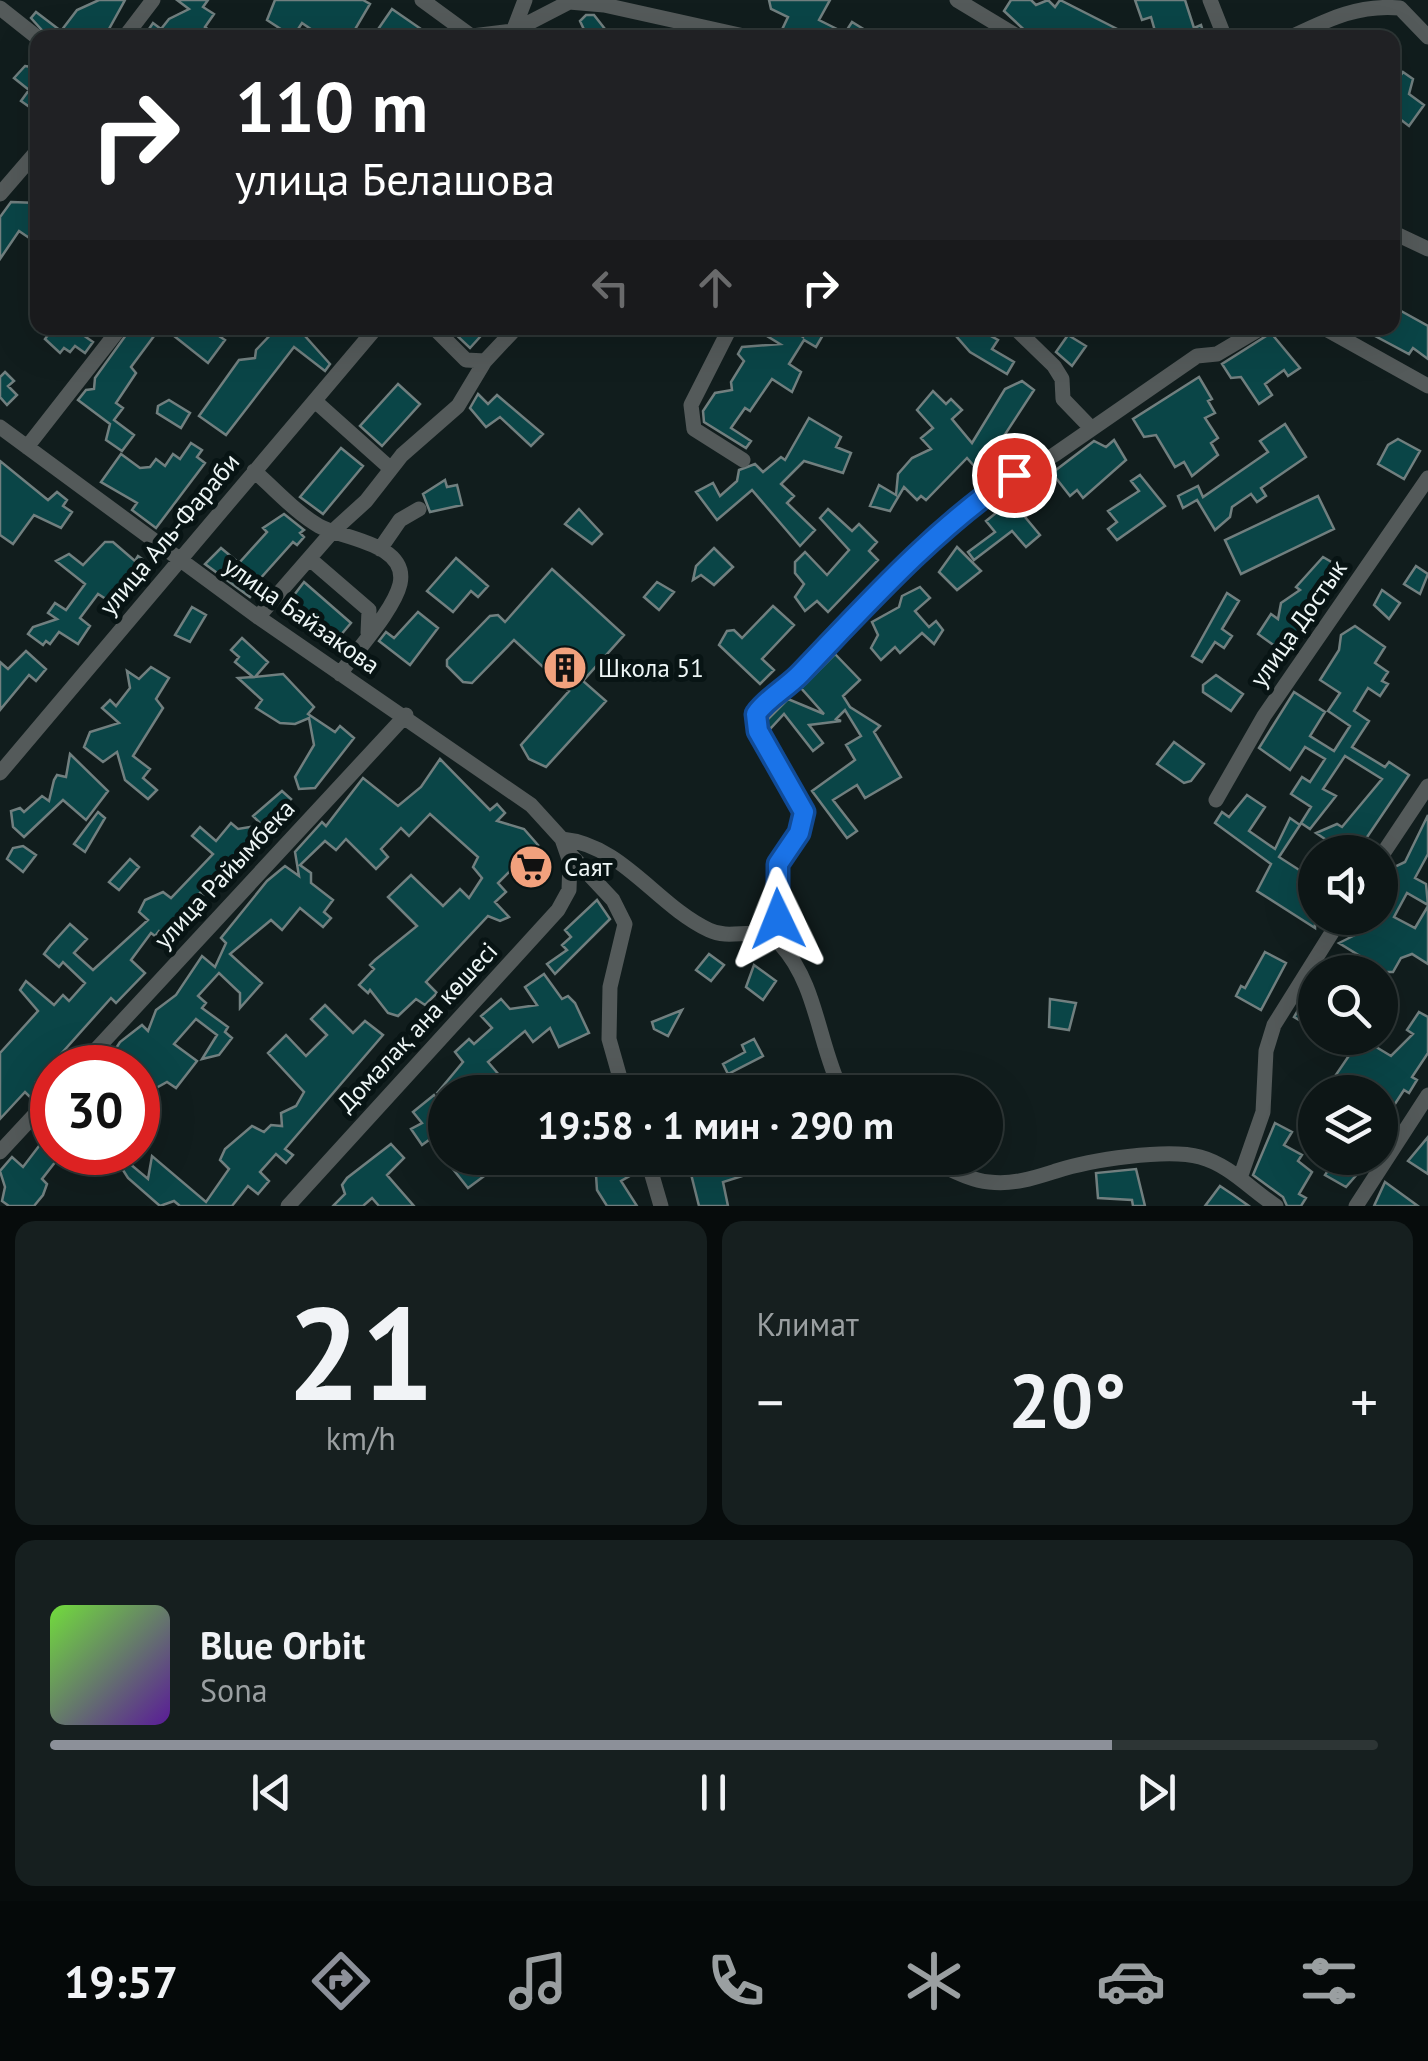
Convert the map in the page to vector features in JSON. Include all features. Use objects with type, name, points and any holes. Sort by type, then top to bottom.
[{"type":"street","points":[[130,30],[153,0]]},
{"type":"street","points":[[422,0],[463,30]]},
{"type":"street","points":[[513,30],[524,0]]},
{"type":"street","points":[[957,0],[1007,30]]},
{"type":"street","points":[[1210,0],[1222,30]]},
{"type":"street","points":[[519,30],[571,1],[717,30]]},
{"type":"street","points":[[1307,30],[1355,8],[1382,6],[1400,8],[1428,36]]},
{"type":"street","points":[[5,9],[30,31]]},
{"type":"street","points":[[0,194],[30,159]]},
{"type":"street","points":[[1400,236],[1428,249]]},
{"type":"street","points":[[28,447],[115,335]]},
{"type":"street","name":"улица Аль-Фараби","points":[[0,773],[370,335]]},
{"type":"street","points":[[441,335],[466,360],[486,361]]},
{"type":"street","points":[[258,617],[333,531],[458,406],[486,361],[510,335]]},
{"type":"street","points":[[726,335],[691,405],[690,416],[694,429],[744,460]]},
{"type":"street","points":[[1022,335],[1054,366],[1062,379],[1063,399],[1090,427]]},
{"type":"street","points":[[836,1075],[808,996],[775,940],[778,864],[804,821],[797,796],[758,731],[756,714],[796,678],[892,577],[980,498],[1054,455],[1197,356],[1216,354],[1249,335]]},
{"type":"street","points":[[1337,335],[1428,386]]},
{"type":"street","points":[[315,401],[392,469]]},
{"type":"street","name":"улица Байзакова","points":[[0,427],[258,617],[406,715],[531,805],[614,900],[625,924],[610,988],[609,1039],[619,1075]]},
{"type":"street","points":[[254,470],[305,516],[333,531],[355,534],[380,549],[397,567],[401,580],[340,674]]},
{"type":"street","name":"улица Достык","points":[[1216,800],[1264,716],[1428,478]]},
{"type":"street","points":[[380,549],[400,520],[419,509]]},
{"type":"street","points":[[311,560],[369,610],[368,633]]},
{"type":"street","name":"улица Райымбека","points":[[100,1045],[406,715]]},
{"type":"street","points":[[1395,835],[1428,786]]},
{"type":"street","points":[[564,845],[584,842],[613,856],[714,932],[753,930],[775,940]]},
{"type":"street","name":"улица Байзакова","points":[[564,845],[572,876]]},
{"type":"street","name":"Домалақ ана көшесі","points":[[288,1206],[558,910],[572,876]]},
{"type":"street","points":[[1240,1178],[1264,1112],[1266,1051],[1274,1026],[1308,957],[1327,935]]},
{"type":"street","points":[[1356,1206],[1428,1095]]},
{"type":"street","points":[[0,1152],[30,1120]]},
{"type":"street","points":[[971,1175],[990,1182],[1038,1179],[1083,1165],[1185,1154],[1205,1158],[1240,1178],[1276,1206]]},
{"type":"street","points":[[653,1175],[661,1206]]},
{"type":"building","points":[[99,0],[125,0],[108,30],[62,30],[77,10]]},
{"type":"building","points":[[177,0],[208,0],[203,7],[214,14],[205,27],[209,30],[148,30],[153,23],[161,29],[169,19],[189,9]]},
{"type":"building","points":[[275,0],[363,0],[370,4],[355,30],[312,30],[302,23],[298,30],[282,30],[267,20]]},
{"type":"building","points":[[769,0],[830,0],[819,20],[839,30],[782,30],[788,17],[771,9]]},
{"type":"building","points":[[1011,0],[1031,0],[1036,5],[1048,0],[1055,7],[1060,0],[1119,30],[1024,30],[1004,11]]},
{"type":"building","points":[[1135,0],[1185,0],[1194,28],[1201,25],[1203,30],[1155,30],[1151,17],[1142,20]]},
{"type":"building","points":[[392,9],[422,30],[378,30]]},
{"type":"building","points":[[36,12],[60,30],[42,30],[31,18]]},
{"type":"building","points":[[586,15],[594,15],[606,30],[584,30],[580,21]]},
{"type":"building","points":[[852,22],[865,30],[847,30]]},
{"type":"building","points":[[25,66],[30,67],[30,107],[21,101],[29,90],[14,78]]},
{"type":"building","points":[[1403,72],[1413,79],[1409,94],[1424,105],[1409,126],[1400,119]]},
{"type":"building","points":[[11,202],[30,203],[30,239],[19,231],[0,259],[0,217]]},
{"type":"building","points":[[1400,310],[1428,326],[1428,359],[1413,348],[1409,354],[1373,335],[1400,335]]},
{"type":"building","points":[[48,335],[83,335],[93,342],[85,353],[75,346],[70,352],[64,348],[60,353],[45,339]]},
{"type":"building","points":[[126,335],[155,335],[131,367],[136,373],[116,403],[123,408],[114,420],[134,435],[122,451],[106,440],[110,424],[78,400],[86,390],[94,389],[95,378]]},
{"type":"building","points":[[173,335],[218,335],[225,340],[208,363]]},
{"type":"building","points":[[270,335],[306,335],[330,364],[325,371],[294,347],[226,435],[199,416],[239,360],[255,358],[256,350]]},
{"type":"building","points":[[456,335],[482,335],[470,348]]},
{"type":"building","points":[[765,335],[823,335],[816,347],[804,340],[789,364],[801,372],[792,392],[772,379],[750,411],[745,408],[731,428],[751,441],[746,448],[704,422],[703,411],[715,393],[732,390],[731,382],[744,361],[738,354],[742,347],[780,344]]},
{"type":"building","points":[[955,335],[989,335],[998,340],[992,349],[1014,362],[1007,374],[970,352]]},
{"type":"building","points":[[1068,335],[1086,346],[1072,366],[1056,352]]},
{"type":"building","points":[[1273,335],[1300,368],[1288,376],[1284,370],[1265,384],[1272,395],[1259,404],[1241,377],[1231,378],[1222,364]]},
{"type":"building","points":[[5,372],[14,381],[8,386],[17,395],[7,405],[0,397],[0,377]]},
{"type":"building","points":[[1199,377],[1212,399],[1208,401],[1215,413],[1205,418],[1218,438],[1211,443],[1218,455],[1192,476],[1184,462],[1175,467],[1156,435],[1144,437],[1133,419]]},
{"type":"building","points":[[1022,381],[1034,390],[987,462],[992,468],[983,476],[967,458],[926,500],[921,496],[917,500],[904,487],[890,511],[870,506],[879,485],[896,495],[898,474],[912,458],[931,449],[921,438],[933,428],[917,410],[933,391],[946,404],[951,399],[962,410],[952,419],[972,443],[1005,389]]},
{"type":"building","points":[[398,384],[420,404],[382,446],[360,426]]},
{"type":"building","points":[[478,394],[488,404],[497,395],[543,434],[531,446],[500,417],[486,427],[470,408]]},
{"type":"building","points":[[169,400],[190,413],[181,428],[157,413],[158,406]]},
{"type":"building","points":[[809,418],[841,437],[836,447],[851,453],[843,473],[804,461],[781,484],[794,496],[787,503],[815,530],[800,546],[752,490],[717,520],[696,492],[713,483],[720,496],[737,481],[739,470],[755,464],[763,472],[781,457],[785,460]]},
{"type":"building","points":[[1285,424],[1306,457],[1261,488],[1266,496],[1257,502],[1251,494],[1232,507],[1230,517],[1215,530],[1197,500],[1183,508],[1178,496],[1198,486],[1203,497],[1268,452],[1260,441]]},
{"type":"building","points":[[1398,439],[1420,451],[1404,479],[1378,464],[1388,445]]},
{"type":"building","points":[[1114,440],[1126,460],[1083,498],[1077,490],[1070,496],[1052,473],[1094,441],[1106,447]]},
{"type":"building","points":[[191,443],[202,450],[197,457],[205,463],[156,528],[132,510],[137,503],[101,482],[121,454],[140,468],[150,467],[156,459],[165,466],[173,454],[180,459]]},
{"type":"building","points":[[341,448],[363,466],[323,514],[300,497]]},
{"type":"building","points":[[0,461],[48,500],[57,492],[67,500],[63,506],[72,512],[61,528],[34,515],[13,544],[0,535]]},
{"type":"building","points":[[1140,475],[1165,506],[1117,540],[1108,529],[1117,522],[1108,511],[1139,491],[1131,481]]},
{"type":"building","points":[[445,480],[447,487],[457,485],[462,505],[430,512],[423,494]]},
{"type":"building","points":[[1022,486],[1038,507],[1025,517],[1040,535],[1026,547],[1012,531],[974,560],[968,552],[995,532],[986,521],[1001,509],[1008,495]]},
{"type":"building","points":[[1318,496],[1334,529],[1241,574],[1225,540]]},
{"type":"building","points":[[579,509],[602,534],[592,544],[565,524]]},
{"type":"building","points":[[828,509],[852,531],[859,524],[877,542],[869,551],[878,560],[828,612],[817,601],[805,611],[795,597],[804,584],[795,573],[795,562],[805,552],[827,575],[849,550],[820,518]]},
{"type":"building","points":[[284,514],[304,530],[300,533],[304,537],[297,545],[293,542],[259,580],[262,583],[250,597],[205,564],[221,548],[239,563],[267,532],[263,528]]},
{"type":"building","points":[[105,542],[113,542],[135,561],[138,556],[148,563],[126,589],[120,585],[109,601],[98,594],[80,618],[90,626],[78,644],[59,632],[50,644],[46,641],[43,645],[28,634],[33,627],[57,619],[48,613],[55,603],[66,610],[85,584],[56,561],[69,554],[83,565]]},
{"type":"building","points":[[957,547],[981,571],[957,590],[939,572]]},
{"type":"building","points":[[714,548],[733,567],[714,585],[701,575],[693,580],[696,566]]},
{"type":"building","points":[[1323,557],[1340,567],[1298,631],[1304,635],[1292,653],[1286,654],[1258,634],[1271,614],[1278,619],[1281,603],[1300,590],[1296,587]]},
{"type":"building","points":[[456,558],[488,586],[478,597],[471,591],[453,612],[427,591]]},
{"type":"building","points":[[1416,566],[1428,574],[1420,594],[1404,584]]},
{"type":"building","name":"Школа 51","points":[[552,569],[624,635],[583,681],[606,701],[546,767],[529,759],[521,745],[569,691],[514,640],[472,683],[463,682],[447,666],[447,660],[490,616],[498,615],[505,622]]},
{"type":"building","points":[[304,582],[351,623],[334,643],[288,603]]},
{"type":"building","points":[[657,582],[674,592],[659,610],[644,597]]},
{"type":"building","points":[[920,587],[930,598],[915,611],[929,627],[936,621],[943,630],[934,644],[922,633],[900,653],[895,647],[881,660],[871,648],[878,635],[872,622],[899,607],[902,596]]},
{"type":"building","points":[[1382,590],[1400,603],[1389,619],[1374,605]]},
{"type":"building","points":[[1227,593],[1239,601],[1222,629],[1232,636],[1224,648],[1215,642],[1202,662],[1192,656]]},
{"type":"building","points":[[773,606],[794,625],[762,659],[774,670],[760,684],[719,645],[727,631],[734,630],[742,638]]},
{"type":"building","points":[[192,607],[206,615],[190,642],[175,635]]},
{"type":"building","points":[[418,612],[438,628],[410,665],[379,641],[386,632],[394,638]]},
{"type":"building","points":[[1355,626],[1385,647],[1375,663],[1388,672],[1382,681],[1388,684],[1380,696],[1368,688],[1354,711],[1369,721],[1352,747],[1385,767],[1389,762],[1409,775],[1368,835],[1316,833],[1337,824],[1342,827],[1382,779],[1345,756],[1323,789],[1336,796],[1310,829],[1301,823],[1311,807],[1291,794],[1302,777],[1310,782],[1325,759],[1305,747],[1290,770],[1259,748],[1294,692],[1325,712],[1310,736],[1334,751],[1350,726],[1328,711],[1340,693],[1320,680],[1339,650],[1341,635]]},
{"type":"building","points":[[242,638],[268,662],[255,677],[283,674],[314,707],[308,714],[335,732],[340,726],[354,738],[315,788],[299,789],[295,777],[314,745],[309,718],[295,724],[280,723],[256,708],[262,700],[238,678],[253,677],[235,662],[239,657],[231,650]]},
{"type":"building","points":[[26,651],[46,669],[36,681],[29,675],[0,710],[0,662],[8,669]]},
{"type":"building","points":[[835,654],[860,680],[843,696],[850,707],[880,726],[874,732],[901,777],[865,798],[857,785],[833,800],[857,831],[847,838],[812,791],[855,760],[846,745],[861,736],[845,710],[836,719],[841,721],[809,725],[823,743],[813,751],[784,714],[770,729],[766,721],[788,699],[824,714],[801,688]]},
{"type":"building","points":[[151,667],[169,678],[156,699],[163,708],[133,756],[150,769],[143,778],[157,790],[148,799],[125,780],[117,752],[103,762],[84,747],[90,732],[119,723],[102,708],[110,700],[116,706],[130,688],[127,671],[139,679]]},
{"type":"building","points":[[1216,675],[1243,694],[1231,711],[1203,692],[1203,685]]},
{"type":"building","points":[[1174,742],[1204,764],[1191,781],[1184,783],[1157,764]]},
{"type":"building","points":[[70,754],[108,791],[86,820],[63,800],[24,837],[13,827],[11,811],[20,808],[24,812],[42,796],[49,801],[57,775],[66,777]]},
{"type":"building","points":[[440,759],[490,810],[497,804],[505,813],[497,821],[524,829],[538,845],[532,850],[545,867],[526,883],[513,868],[498,883],[506,892],[495,902],[509,917],[500,921],[488,916],[426,982],[437,993],[425,1005],[416,999],[398,1016],[388,1013],[370,990],[368,993],[359,985],[374,969],[370,965],[417,926],[388,897],[411,875],[443,906],[460,889],[469,898],[482,878],[473,867],[478,857],[430,814],[409,836],[401,828],[381,849],[388,857],[376,869],[346,839],[336,850],[325,841],[300,865],[311,873],[311,883],[333,900],[324,912],[331,918],[323,927],[300,908],[282,930],[271,920],[230,954],[262,983],[240,1008],[240,993],[219,973],[198,996],[206,1003],[202,1008],[228,1027],[225,1032],[232,1038],[219,1055],[202,1059],[217,1035],[196,1019],[174,1044],[197,1061],[176,1088],[167,1082],[160,1086],[160,1045],[118,1045],[142,1025],[148,1031],[156,1010],[176,995],[202,956],[215,967],[226,943],[221,938],[267,881],[285,866],[299,876],[295,852],[322,822],[326,826],[363,778],[398,806],[421,787]]},
{"type":"building","points":[[282,791],[291,799],[264,826],[233,871],[227,865],[200,893],[203,896],[178,920],[184,925],[170,942],[159,931],[155,936],[151,933],[131,960],[145,973],[116,1003],[111,998],[69,1045],[30,1045],[30,1097],[25,1092],[0,1119],[0,1053],[38,1011],[20,990],[26,981],[54,1005],[63,995],[69,1001],[85,983],[63,962],[59,967],[44,954],[50,946],[70,924],[87,939],[74,953],[93,970],[148,920],[139,912],[145,900],[163,892],[171,898],[213,854],[192,836],[200,827],[216,841],[231,823],[238,829],[262,825],[253,816]]},
{"type":"building","points":[[1247,795],[1265,807],[1249,831],[1275,849],[1290,818],[1300,825],[1279,857],[1298,869],[1298,917],[1257,891],[1271,864],[1215,823],[1222,812],[1229,817]]},
{"type":"building","points":[[98,812],[105,818],[85,852],[74,844]]},
{"type":"building","points":[[1428,815],[1428,854],[1415,878],[1426,884],[1428,905],[1407,893],[1398,910],[1398,865],[1405,862]]},
{"type":"building","points":[[23,846],[36,855],[23,872],[7,859],[13,848]]},
{"type":"building","points":[[130,859],[139,867],[119,890],[109,882]]},
{"type":"building","points":[[597,900],[610,919],[555,974],[547,964],[567,950],[562,945],[571,937],[565,930]]},
{"type":"building","points":[[1428,906],[1428,964],[1412,954],[1398,963],[1398,955],[1358,955],[1339,943],[1355,935],[1398,935],[1398,919],[1415,928]]},
{"type":"building","points":[[1265,952],[1286,963],[1261,1010],[1236,996],[1241,986],[1245,988]]},
{"type":"building","points":[[709,954],[724,965],[711,981],[696,970]]},
{"type":"building","points":[[754,965],[776,981],[763,1000],[746,987]]},
{"type":"building","points":[[544,974],[562,999],[568,996],[575,1003],[589,1033],[559,1047],[550,1028],[533,1042],[525,1031],[488,1062],[499,1075],[452,1075],[463,1062],[455,1052],[469,1039],[474,1044],[492,1028],[481,1016],[501,999],[510,1009],[537,1005],[525,987]]},
{"type":"building","points":[[1050,999],[1076,1003],[1069,1030],[1049,1027]]},
{"type":"building","points":[[325,1005],[353,1033],[365,1021],[383,1035],[285,1149],[293,1155],[286,1163],[276,1154],[260,1172],[269,1181],[258,1194],[248,1186],[232,1206],[180,1206],[174,1201],[160,1206],[128,1178],[126,1175],[143,1175],[148,1179],[149,1175],[160,1175],[160,1163],[206,1202],[229,1169],[220,1160],[225,1149],[252,1126],[264,1132],[271,1125],[282,1126],[281,1113],[296,1106],[304,1092],[268,1053],[286,1035],[306,1056],[327,1035],[311,1019]]},
{"type":"building","points":[[682,1010],[668,1036],[654,1029],[652,1022]]},
{"type":"building","points":[[1419,1012],[1428,1017],[1428,1053],[1412,1077],[1417,1080],[1409,1093],[1404,1090],[1398,1099],[1398,1075],[1336,1075],[1349,1055],[1398,1055],[1398,1049],[1413,1034],[1407,1030]]},
{"type":"building","points":[[754,1039],[763,1056],[728,1074],[723,1064],[745,1052],[742,1045]]},
{"type":"building","points":[[428,1100],[428,1141],[422,1145],[411,1129],[422,1123],[413,1112]]},
{"type":"building","points":[[1275,1123],[1292,1132],[1284,1145],[1298,1153],[1298,1175],[1310,1175],[1299,1194],[1306,1198],[1301,1206],[1287,1206],[1283,1197],[1253,1175]]},
{"type":"building","points":[[1428,1137],[1428,1174],[1408,1161]]},
{"type":"building","points":[[391,1144],[404,1158],[387,1175],[414,1206],[379,1206],[372,1198],[363,1206],[333,1206],[345,1194],[342,1185],[347,1178]]},
{"type":"building","points":[[12,1157],[23,1167],[30,1158],[30,1175],[45,1175],[42,1179],[47,1184],[34,1206],[9,1206],[2,1201],[5,1187],[0,1171]]},
{"type":"building","points":[[1136,1169],[1145,1206],[1133,1206],[1132,1200],[1098,1198],[1096,1173]]},
{"type":"building","points":[[458,1175],[486,1175],[468,1188]]},
{"type":"building","points":[[596,1175],[632,1175],[621,1181],[637,1206],[607,1206],[597,1190]]},
{"type":"building","points":[[691,1175],[745,1175],[723,1182],[728,1206],[699,1206]]},
{"type":"building","points":[[1325,1175],[1356,1175],[1346,1187]]},
{"type":"building","points":[[1385,1182],[1418,1206],[1374,1206]]},
{"type":"building","points":[[1220,1186],[1232,1194],[1249,1206],[1205,1206]]},
{"type":"place","name":"Школа 51","points":[[565,668]]},
{"type":"place","name":"Саят","points":[[531,867]]},
{"type":"route","points":[[778,919],[778,864],[799,833],[804,812],[758,731],[756,714],[796,678],[892,577],[980,498],[1014,475]]}]
